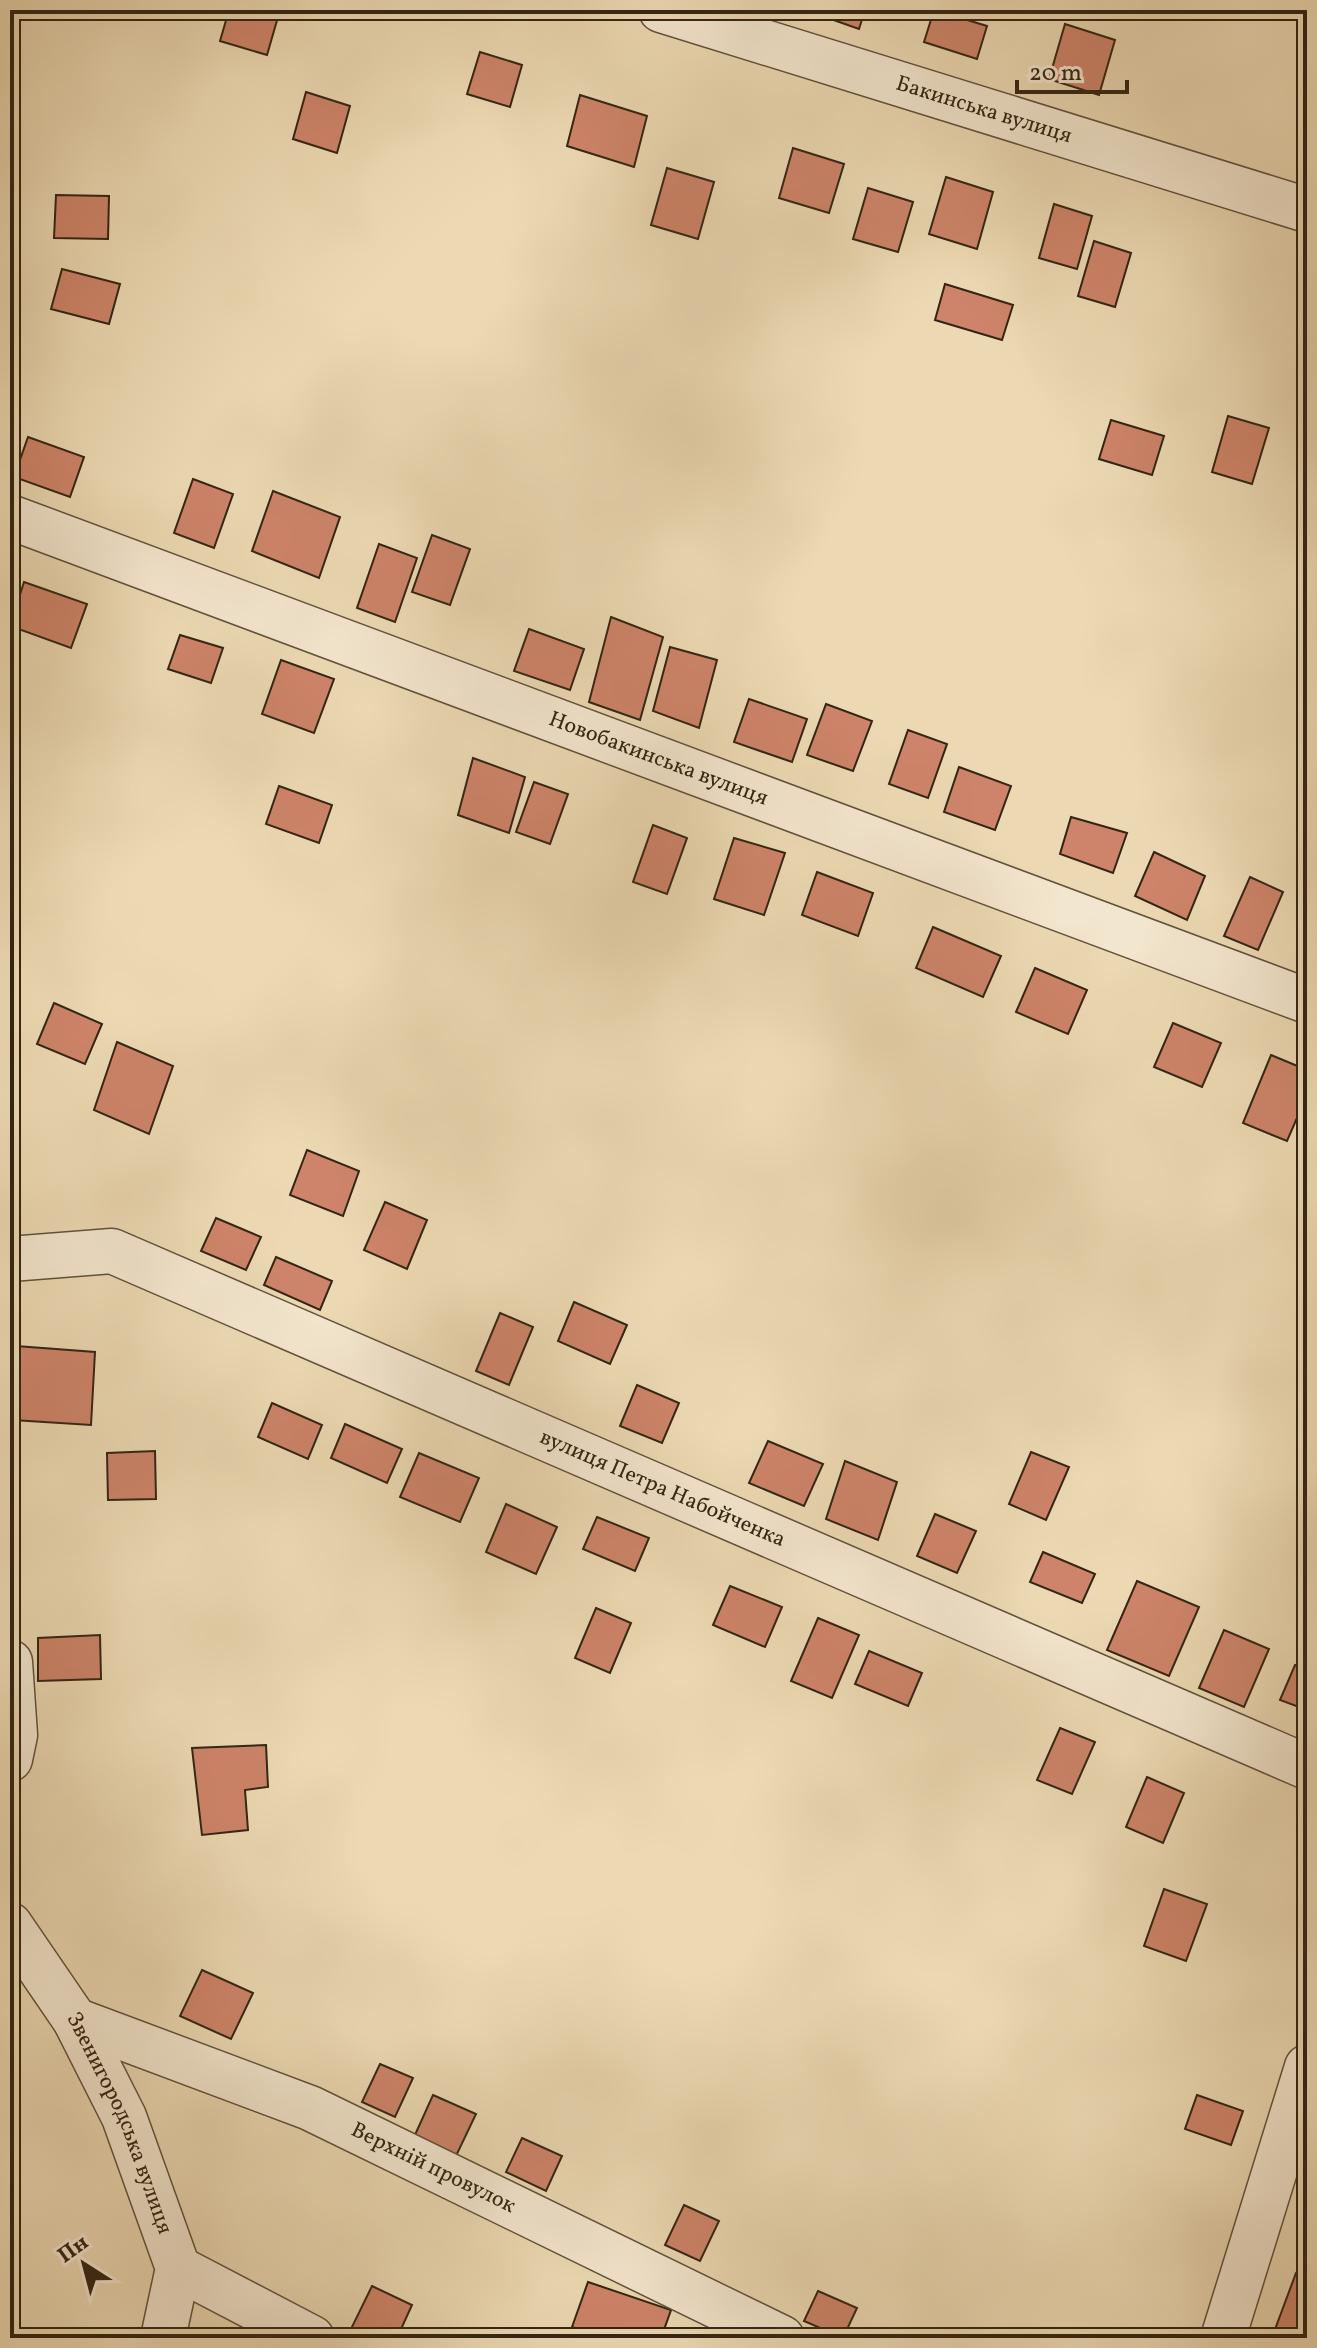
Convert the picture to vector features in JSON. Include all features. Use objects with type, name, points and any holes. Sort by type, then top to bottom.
[{"type":"street","name":"Бакинська вулиця","points":[[661,10],[1307,210]]},
{"type":"street","name":"Новобакинська вулиця","points":[[10,517],[1307,1001]]},
{"type":"street","name":"вулиця Петра Набойченка","points":[[10,1259],[112,1251],[1307,1767]]},
{"type":"street","points":[[10,1662],[15,1735],[10,1759]]},
{"type":"street","name":"Звенигородська вулиця","points":[[10,1925],[75,2020],[124,2117],[178,2268]]},
{"type":"street","name":"Верхній провулок","points":[[75,2020],[310,2108],[782,2338]]},
{"type":"street","points":[[1223,2338],[1307,2067]]},
{"type":"street","points":[[163,2338],[178,2268],[312,2338]]},
{"type":"building","points":[[229,10],[280,10],[267,55],[220,41]]},
{"type":"building","points":[[805,10],[865,10],[859,29]]},
{"type":"building","points":[[934,10],[987,26],[977,59],[924,42]]},
{"type":"building","points":[[1065,24],[1115,40],[1099,95],[1049,79]]},
{"type":"building","points":[[480,52],[522,65],[510,107],[467,94]]},
{"type":"building","points":[[306,92],[350,106],[337,153],[293,139]]},
{"type":"building","points":[[580,95],[647,116],[634,167],[567,146]]},
{"type":"building","points":[[793,148],[844,164],[829,213],[779,198]]},
{"type":"building","points":[[667,168],[714,182],[698,239],[651,225]]},
{"type":"building","points":[[946,177],[993,192],[977,249],[929,234]]},
{"type":"building","points":[[868,188],[913,202],[898,252],[853,239]]},
{"type":"building","points":[[56,195],[109,196],[108,239],[54,238]]},
{"type":"building","points":[[1054,204],[1092,216],[1077,269],[1039,258]]},
{"type":"building","points":[[1094,241],[1131,253],[1115,307],[1078,296]]},
{"type":"building","points":[[62,269],[120,284],[109,324],[51,309]]},
{"type":"building","points":[[945,284],[1013,305],[1002,340],[935,320]]},
{"type":"building","points":[[1228,416],[1269,428],[1252,484],[1212,472]]},
{"type":"building","points":[[1111,420],[1164,436],[1152,475],[1099,459]]},
{"type":"building","points":[[28,437],[84,457],[70,497],[14,477]]},
{"type":"building","points":[[193,479],[233,494],[214,548],[174,533]]},
{"type":"building","points":[[273,491],[340,517],[319,578],[252,551]]},
{"type":"building","points":[[432,535],[470,549],[450,605],[412,592]]},
{"type":"building","points":[[379,544],[417,558],[395,622],[357,608]]},
{"type":"building","points":[[24,582],[87,604],[71,648],[10,626]]},
{"type":"building","points":[[611,617],[663,637],[640,720],[589,702]]},
{"type":"building","points":[[529,629],[584,649],[570,690],[514,671]]},
{"type":"building","points":[[180,635],[223,648],[211,683],[168,669]]},
{"type":"building","points":[[670,647],[717,660],[699,728],[653,711]]},
{"type":"building","points":[[281,660],[334,679],[314,733],[262,714]]},
{"type":"building","points":[[749,699],[807,719],[792,762],[734,742]]},
{"type":"building","points":[[826,704],[872,721],[853,771],[807,755]]},
{"type":"building","points":[[908,730],[947,744],[928,798],[889,784]]},
{"type":"building","points":[[473,758],[525,777],[509,833],[458,815]]},
{"type":"building","points":[[959,767],[1011,786],[995,830],[944,812]]},
{"type":"building","points":[[534,782],[568,794],[550,844],[516,832]]},
{"type":"building","points":[[279,786],[332,805],[319,843],[266,824]]},
{"type":"building","points":[[1071,817],[1127,833],[1113,873],[1060,854]]},
{"type":"building","points":[[653,825],[687,838],[667,894],[633,882]]},
{"type":"building","points":[[734,838],[785,853],[764,915],[714,899]]},
{"type":"building","points":[[1154,852],[1205,876],[1187,920],[1135,896]]},
{"type":"building","points":[[817,872],[873,893],[858,936],[802,915]]},
{"type":"building","points":[[1250,877],[1283,892],[1258,950],[1224,936]]},
{"type":"building","points":[[933,927],[1001,956],[983,997],[916,968]]},
{"type":"building","points":[[1035,968],[1087,990],[1068,1034],[1016,1012]]},
{"type":"building","points":[[54,1003],[102,1024],[85,1064],[37,1044]]},
{"type":"building","points":[[1173,1023],[1221,1043],[1202,1087],[1154,1067]]},
{"type":"building","points":[[117,1042],[173,1066],[149,1134],[94,1110]]},
{"type":"building","points":[[1271,1055],[1307,1070],[1307,1095],[1287,1141],[1243,1123]]},
{"type":"building","points":[[307,1150],[359,1171],[343,1216],[290,1195]]},
{"type":"building","points":[[385,1202],[427,1220],[407,1269],[364,1250]]},
{"type":"building","points":[[216,1218],[261,1237],[246,1270],[201,1251]]},
{"type":"building","points":[[276,1257],[332,1281],[320,1310],[264,1285]]},
{"type":"building","points":[[574,1302],[627,1325],[610,1364],[558,1341]]},
{"type":"building","points":[[500,1313],[533,1327],[509,1385],[476,1371]]},
{"type":"building","points":[[16,1346],[95,1352],[91,1425],[13,1420]]},
{"type":"building","points":[[637,1385],[679,1403],[662,1443],[620,1426]]},
{"type":"building","points":[[272,1403],[322,1425],[308,1459],[258,1437]]},
{"type":"building","points":[[345,1424],[402,1449],[387,1483],[331,1458]]},
{"type":"building","points":[[768,1441],[823,1464],[804,1506],[749,1483]]},
{"type":"building","points":[[155,1451],[156,1499],[108,1500],[107,1453]]},
{"type":"building","points":[[1031,1452],[1069,1467],[1046,1520],[1009,1504]]},
{"type":"building","points":[[419,1453],[479,1478],[460,1522],[400,1497]]},
{"type":"building","points":[[845,1461],[897,1482],[878,1540],[826,1519]]},
{"type":"building","points":[[506,1504],[557,1527],[536,1574],[486,1552]]},
{"type":"building","points":[[935,1514],[976,1531],[957,1573],[917,1556]]},
{"type":"building","points":[[597,1517],[649,1538],[635,1571],[583,1549]]},
{"type":"building","points":[[1043,1552],[1095,1574],[1082,1603],[1030,1582]]},
{"type":"building","points":[[1137,1581],[1199,1607],[1169,1676],[1107,1650]]},
{"type":"building","points":[[730,1586],[782,1607],[765,1647],[713,1625]]},
{"type":"building","points":[[596,1608],[631,1623],[610,1673],[575,1658]]},
{"type":"building","points":[[818,1618],[859,1635],[832,1698],[791,1681]]},
{"type":"building","points":[[1224,1630],[1269,1649],[1244,1707],[1199,1688]]},
{"type":"building","points":[[100,1635],[101,1679],[38,1681],[38,1638]]},
{"type":"building","points":[[869,1651],[922,1673],[908,1706],[855,1684]]},
{"type":"building","points":[[1295,1665],[1307,1669],[1307,1710],[1280,1700]]},
{"type":"building","points":[[1060,1728],[1095,1742],[1072,1794],[1037,1780]]},
{"type":"building","points":[[266,1745],[268,1787],[245,1790],[248,1830],[202,1835],[192,1748]]},
{"type":"building","points":[[1147,1777],[1184,1793],[1163,1843],[1126,1827]]},
{"type":"building","points":[[1164,1889],[1207,1904],[1186,1961],[1144,1946]]},
{"type":"building","points":[[202,1970],[253,1993],[231,2039],[180,2016]]},
{"type":"building","points":[[380,2064],[413,2078],[395,2117],[362,2102]]},
{"type":"building","points":[[433,2095],[476,2114],[456,2156],[414,2137]]},
{"type":"building","points":[[1197,2095],[1243,2111],[1231,2145],[1185,2129]]},
{"type":"building","points":[[522,2138],[562,2156],[546,2191],[506,2172]]},
{"type":"building","points":[[684,2205],[719,2221],[700,2261],[665,2245]]},
{"type":"building","points":[[1296,2273],[1307,2277],[1307,2338],[1287,2338],[1274,2332]]},
{"type":"building","points":[[588,2282],[671,2310],[661,2338],[605,2338],[572,2327]]},
{"type":"building","points":[[372,2286],[412,2305],[397,2338],[364,2338],[350,2331]]},
{"type":"building","points":[[818,2291],[857,2308],[843,2338],[804,2321]]}]
